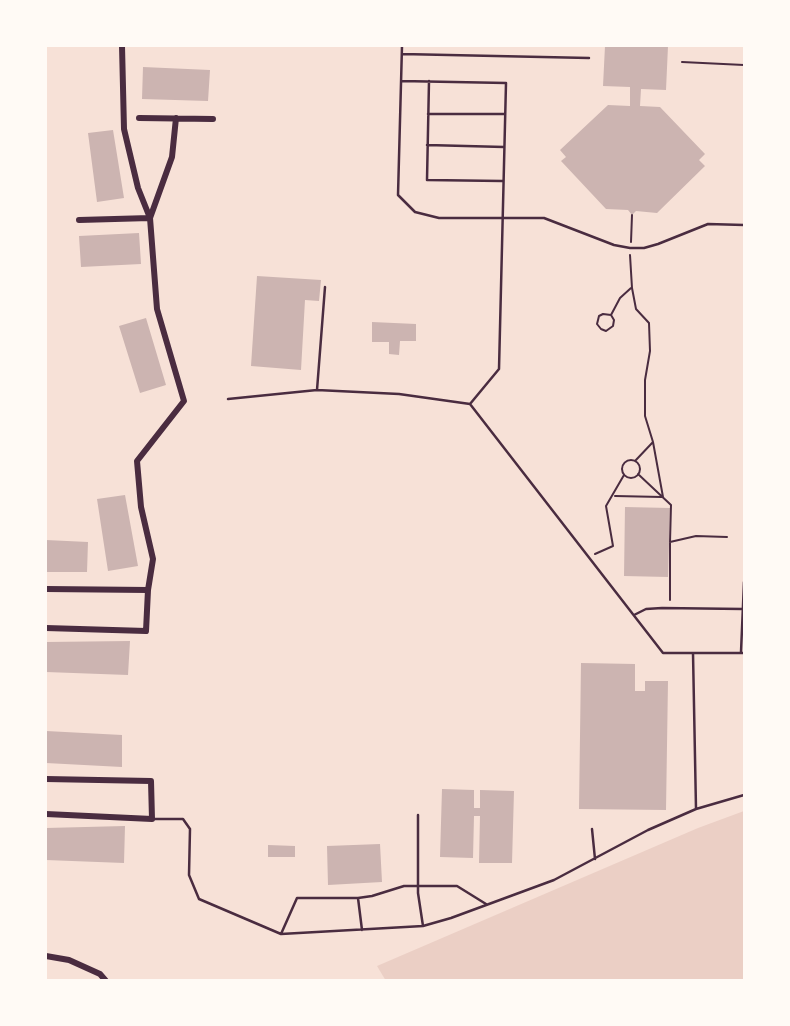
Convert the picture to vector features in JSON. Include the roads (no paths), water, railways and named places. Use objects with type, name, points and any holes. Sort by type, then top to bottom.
[{"type":"street","points":[[46,628],[146,631],[153,559],[141,507],[137,461],[184,401],[157,309],[150,218],[138,188],[124,129],[122,46]]},
{"type":"street","points":[[139,118],[213,118]]},
{"type":"street","points":[[150,218],[172,156],[176,118]]},
{"type":"street","points":[[79,220],[150,218]]},
{"type":"street","points":[[46,589],[148,590]]},
{"type":"street","points":[[46,779],[151,782],[152,819],[46,814]]},
{"type":"street","points":[[46,956],[69,960],[100,974],[106,981]]},
{"type":"lane","points":[[402,46],[398,195],[415,212],[439,218],[544,218],[614,245],[630,248],[658,244],[708,224],[744,225]]},
{"type":"lane","points":[[402,54],[589,58]]},
{"type":"lane","points":[[401,81],[506,83],[499,369],[470,404]]},
{"type":"lane","points":[[429,81],[426,180],[502,181]]},
{"type":"lane","points":[[428,114],[505,114]]},
{"type":"lane","points":[[427,145],[504,147]]},
{"type":"lane","points":[[317,390],[325,287]]},
{"type":"lane","points":[[228,399],[317,390],[399,394],[470,404],[663,653],[743,653],[744,582]]},
{"type":"lane","points":[[634,615],[646,609],[662,608],[743,609]]},
{"type":"lane","points":[[693,653],[696,809]]},
{"type":"lane","points":[[152,819],[183,819],[190,829],[190,875],[199,899],[281,934],[423,926],[451,919],[554,880],[648,830],[696,809],[744,795]]},
{"type":"lane","points":[[418,815],[419,885],[423,926]]},
{"type":"lane","points":[[592,829],[595,859]]},
{"type":"lane","points":[[281,934],[297,898],[358,898],[404,886],[457,886],[486,904]]},
{"type":"lane","points":[[358,898],[362,930]]}]
